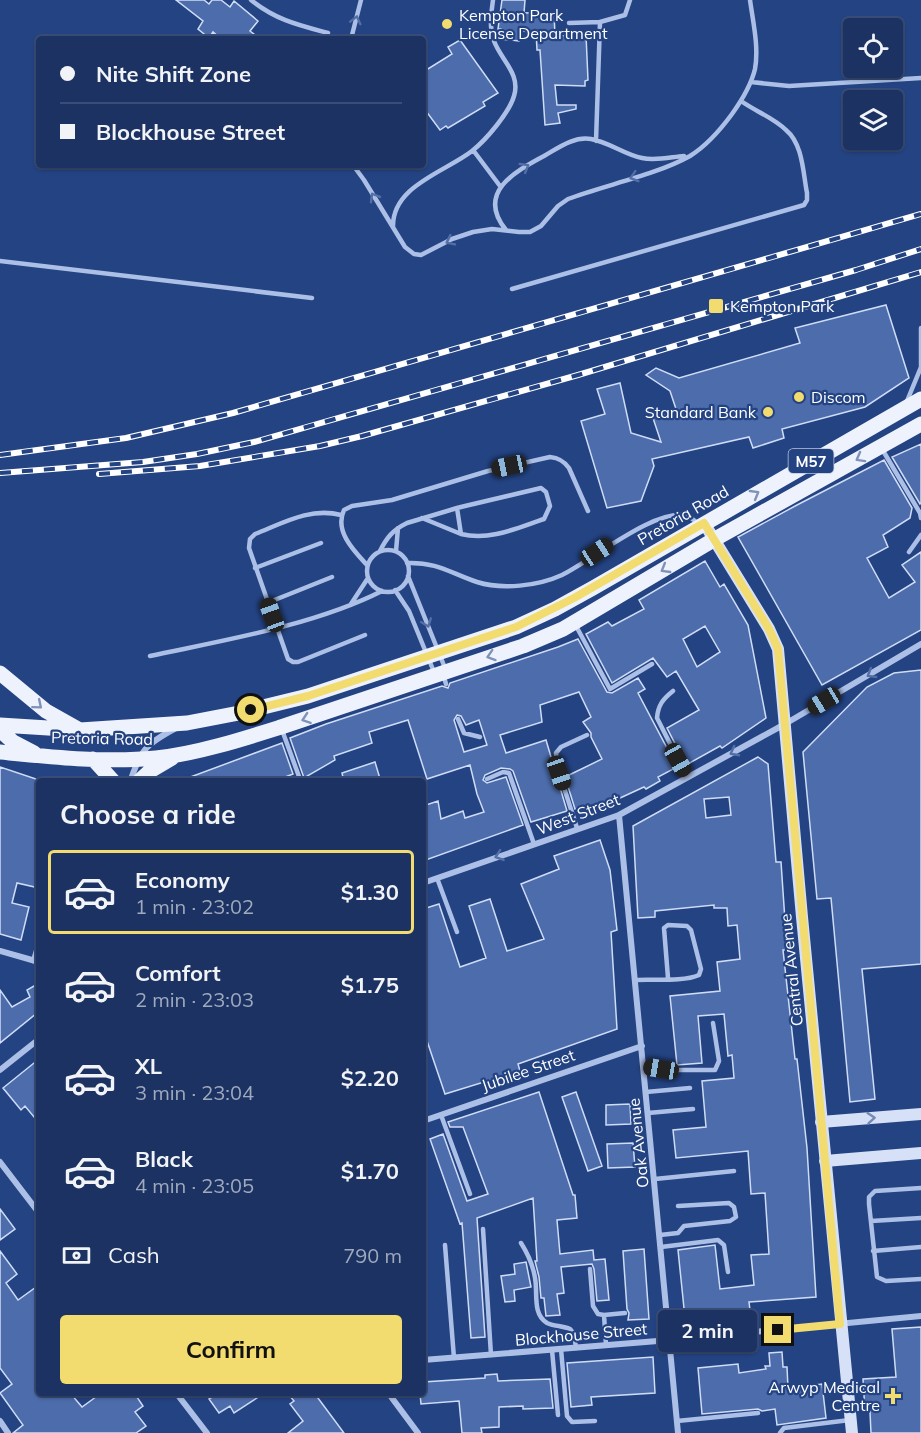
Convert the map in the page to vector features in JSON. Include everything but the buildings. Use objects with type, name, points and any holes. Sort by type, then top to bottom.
[{"type":"main road","name":"Pretoria Road","points":[[0,725],[80,730],[186,723],[239,713],[308,696],[516,627],[555,609],[921,399]]},
{"type":"main road","name":"Pretoria Road","points":[[0,752],[93,759],[156,758],[246,738],[442,675],[523,645],[574,622],[715,539],[921,424]]},
{"type":"main road","name":"Central Avenue","points":[[702,524],[715,539],[777,645],[852,1433]]},
{"type":"main road","points":[[0,673],[46,711],[80,730]]},
{"type":"main road","points":[[0,730],[13,742],[40,756]]},
{"type":"main road","points":[[142,778],[150,771],[183,753]]},
{"type":"main road","points":[[93,759],[110,778]]},
{"type":"main road","points":[[821,1122],[921,1114]]},
{"type":"main road","points":[[825,1161],[921,1153]]},
{"type":"street","name":"West Street","points":[[426,882],[619,815],[785,724],[921,644]]},
{"type":"street","points":[[131,778],[138,758],[156,739],[186,723]]},
{"type":"street","name":"Oak Avenue","points":[[619,815],[678,1433]]},
{"type":"street","points":[[0,951],[36,961]]},
{"type":"street","points":[[0,1070],[36,1041]]},
{"type":"street","name":"Jubilee Street","points":[[426,1120],[642,1046]]},
{"type":"street","points":[[0,1162],[36,1209]]},
{"type":"street","name":"Blockhouse Street","points":[[426,1360],[921,1316]]},
{"type":"street","points":[[179,1396],[207,1433]]},
{"type":"street","points":[[390,1396],[418,1433]]},
{"type":"street","points":[[0,1421],[8,1433]]},
{"type":"lane","points":[[252,0],[269,14],[291,24],[328,33]]},
{"type":"lane","points":[[352,36],[361,0]]},
{"type":"lane","points":[[394,230],[395,210],[405,196],[473,150],[502,116],[514,97],[515,86],[510,68],[494,42],[490,24],[493,0]]},
{"type":"lane","points":[[569,22],[600,22],[625,15],[630,0]]},
{"type":"lane","points":[[354,168],[405,247],[414,254],[422,255],[452,239],[473,232],[492,229],[530,232],[541,226],[558,206],[568,199],[646,174],[689,156],[718,131],[741,102],[751,82],[755,67],[756,52],[750,0]]},
{"type":"lane","points":[[596,141],[600,22]]},
{"type":"lane","points":[[751,82],[789,86],[921,78]]},
{"type":"lane","points":[[512,289],[804,205],[807,193],[799,149],[793,138],[786,129],[741,102]]},
{"type":"lane","points":[[506,230],[495,212],[495,202],[500,186],[518,170],[570,141],[589,138],[642,158],[689,156]]},
{"type":"lane","points":[[473,150],[500,186]]},
{"type":"lane","points":[[0,261],[312,298]]},
{"type":"lane","points":[[905,407],[921,368],[921,328]]},
{"type":"lane","points":[[880,447],[921,518]]},
{"type":"lane","points":[[367,565],[347,540],[342,528],[341,515],[344,510],[352,506],[392,500],[489,471],[550,457],[560,459],[569,468],[588,511]]},
{"type":"lane","points":[[382,591],[376,588],[368,578],[367,565],[370,559],[380,551],[388,536],[407,523],[422,518],[457,508],[541,488],[546,492],[550,506],[544,519],[482,538],[461,534],[422,518]]},
{"type":"lane","points":[[457,508],[461,534]]},
{"type":"lane","points":[[341,515],[315,512],[255,534],[250,539],[249,548],[288,659],[293,662],[365,634]]},
{"type":"lane","points":[[407,563],[436,565],[476,582],[493,586],[519,585],[562,575],[615,541],[668,515],[687,516],[702,524]]},
{"type":"lane","points":[[396,551],[398,528]]},
{"type":"lane","points":[[909,552],[921,535]]},
{"type":"lane","points":[[255,568],[321,543]]},
{"type":"lane","points":[[380,551],[396,551],[404,557],[408,576],[442,675]]},
{"type":"lane","points":[[150,656],[276,628],[351,604],[382,591],[395,590],[401,587],[408,576]]},
{"type":"lane","points":[[267,603],[332,577]]},
{"type":"lane","points":[[351,604],[368,578]]},
{"type":"lane","points":[[395,590],[433,653],[442,675]]},
{"type":"lane","points":[[574,622],[608,688],[611,689],[652,664]]},
{"type":"lane","points":[[673,691],[657,708],[657,718],[687,777]]},
{"type":"lane","points":[[458,719],[464,733],[480,737]]},
{"type":"lane","points":[[281,727],[300,778]]},
{"type":"lane","points":[[578,828],[557,766],[556,753],[561,747],[587,735]]},
{"type":"lane","points":[[487,778],[503,772],[508,773],[534,844]]},
{"type":"lane","points":[[437,878],[456,932]]},
{"type":"lane","points":[[635,980],[694,977],[699,975],[700,969],[691,930],[687,926],[668,925],[664,928],[668,978]]},
{"type":"lane","points":[[644,1066],[674,1070],[715,1070],[719,1060],[713,1023]]},
{"type":"lane","points":[[646,1092],[690,1088]]},
{"type":"lane","points":[[648,1113],[693,1109]]},
{"type":"lane","points":[[441,1115],[470,1194]]},
{"type":"lane","points":[[655,1179],[734,1171]]},
{"type":"lane","points":[[921,1188],[879,1191],[871,1194],[869,1204],[875,1272],[880,1280],[921,1279]]},
{"type":"lane","points":[[660,1235],[678,1233],[684,1226],[730,1221],[736,1217],[734,1207],[729,1203],[678,1206]]},
{"type":"lane","points":[[871,1221],[921,1218]]},
{"type":"lane","points":[[483,1229],[491,1354]]},
{"type":"lane","points":[[661,1246],[718,1240],[724,1245],[728,1272]]},
{"type":"lane","points":[[521,1243],[531,1261],[540,1317],[548,1324],[570,1329],[574,1334],[576,1348]]},
{"type":"lane","points":[[445,1245],[454,1358]]},
{"type":"lane","points":[[873,1251],[921,1247]]},
{"type":"lane","points":[[590,1269],[594,1311],[604,1315],[625,1313]]},
{"type":"lane","points":[[604,1315],[606,1345]]},
{"type":"lane","points":[[561,1349],[567,1416],[572,1422],[595,1421]]},
{"type":"lane","points":[[552,1350],[558,1415]]},
{"type":"lane","points":[[677,1421],[758,1413]]},
{"type":"lane","points":[[780,1433],[784,1428],[850,1420]]},
{"type":"railway","points":[[0,455],[126,438],[233,413],[921,214]]},
{"type":"railway","points":[[0,473],[143,462],[254,442],[856,270],[921,249]]},
{"type":"railway","points":[[99,474],[200,466],[320,446],[362,436],[578,375],[921,272]]},
{"type":"place","name":"Kempton Park License Department","points":[[447,24]]},
{"type":"place","name":"Kempton Park","points":[[716,306]]},
{"type":"place","name":"Discom","points":[[799,397]]},
{"type":"place","name":"Standard Bank","points":[[768,412]]},
{"type":"place","name":"Arwyp Medical Centre","points":[[893,1396]]},
{"type":"route","points":[[251,710],[308,696],[516,627],[555,609],[704,523],[777,645],[835,1258],[840,1324],[778,1330]]}]
